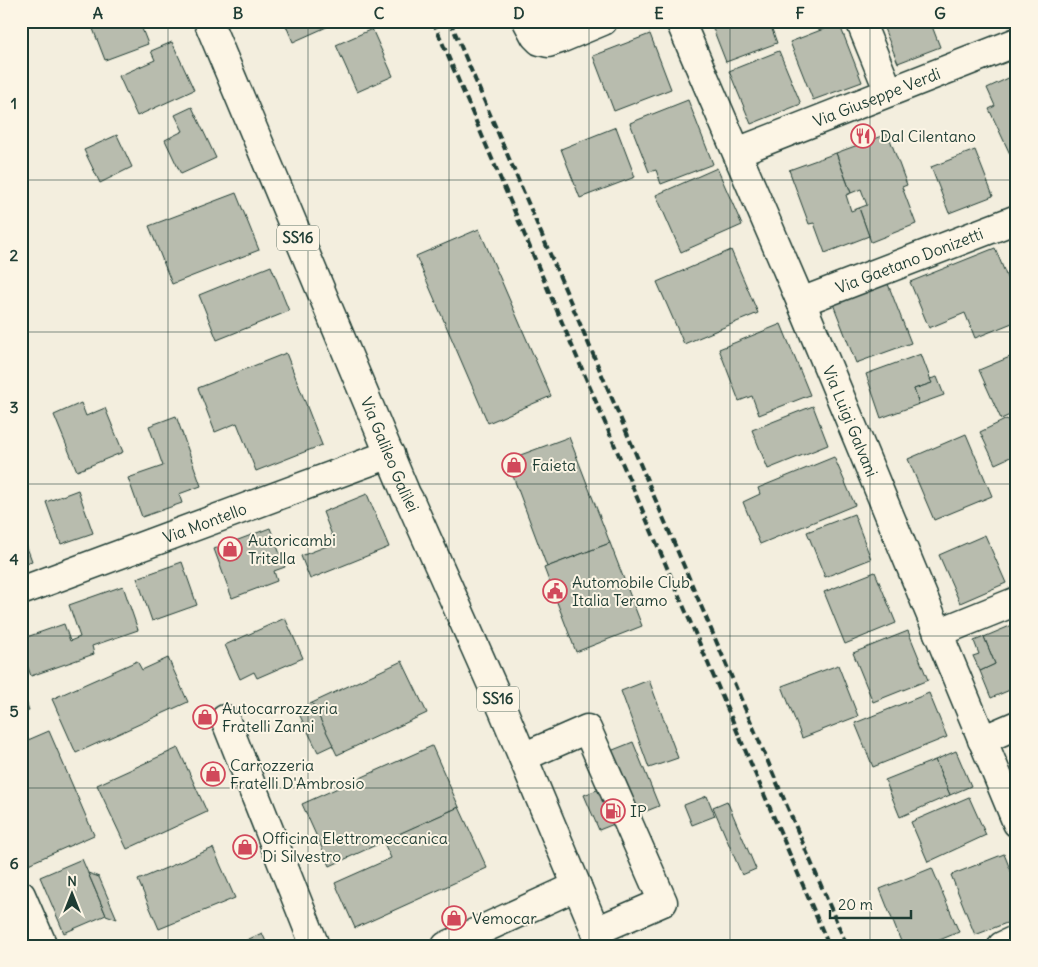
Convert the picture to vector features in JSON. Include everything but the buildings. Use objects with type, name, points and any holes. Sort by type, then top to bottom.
[{"type":"street","name":"Via Galileo Galilei","points":[[208,21],[406,494],[500,701],[599,938]]},
{"type":"street","points":[[527,21],[530,29],[540,41],[548,42],[603,21]]},
{"type":"street","name":"Via Luigi Galvani","points":[[680,21],[801,302],[1017,823]]},
{"type":"street","points":[[860,21],[889,92]]},
{"type":"street","name":"Via Giuseppe Verdi","points":[[737,152],[1017,42]]},
{"type":"street","name":"Via Gaetano Donizetti","points":[[801,302],[1017,219]]},
{"type":"street","name":"Via Montello","points":[[21,591],[390,454]]},
{"type":"street","points":[[938,633],[1017,601]]},
{"type":"street","points":[[225,719],[315,946]]},
{"type":"street","points":[[982,740],[1017,725]]},
{"type":"street","points":[[523,757],[587,729],[663,902],[599,938]]},
{"type":"street","points":[[446,946],[577,886]]},
{"type":"street","points":[[21,895],[43,946]]},
{"type":"street","points":[[1002,946],[1017,939]]},
{"type":"railway","points":[[433,21],[829,946]]},
{"type":"railway","points":[[450,21],[847,946]]},
{"type":"place","name":"Dal Cilentano","points":[[863,136]]},
{"type":"place","name":"Faieta","points":[[514,465]]},
{"type":"place","name":"Autoricambi Tritella","points":[[230,549]]},
{"type":"place","name":"Automobile Club Italia Teramo","points":[[555,591]]},
{"type":"place","name":"Autocarrozzeria Fratelli Zanni","points":[[205,717]]},
{"type":"place","name":"Carrozzeria Fratelli D'Ambrosio","points":[[213,774]]},
{"type":"place","name":"IP","points":[[613,811]]},
{"type":"place","name":"Officina Elettromeccanica Di Silvestro","points":[[245,847]]},
{"type":"place","name":"Vemocar","points":[[454,918]]}]
